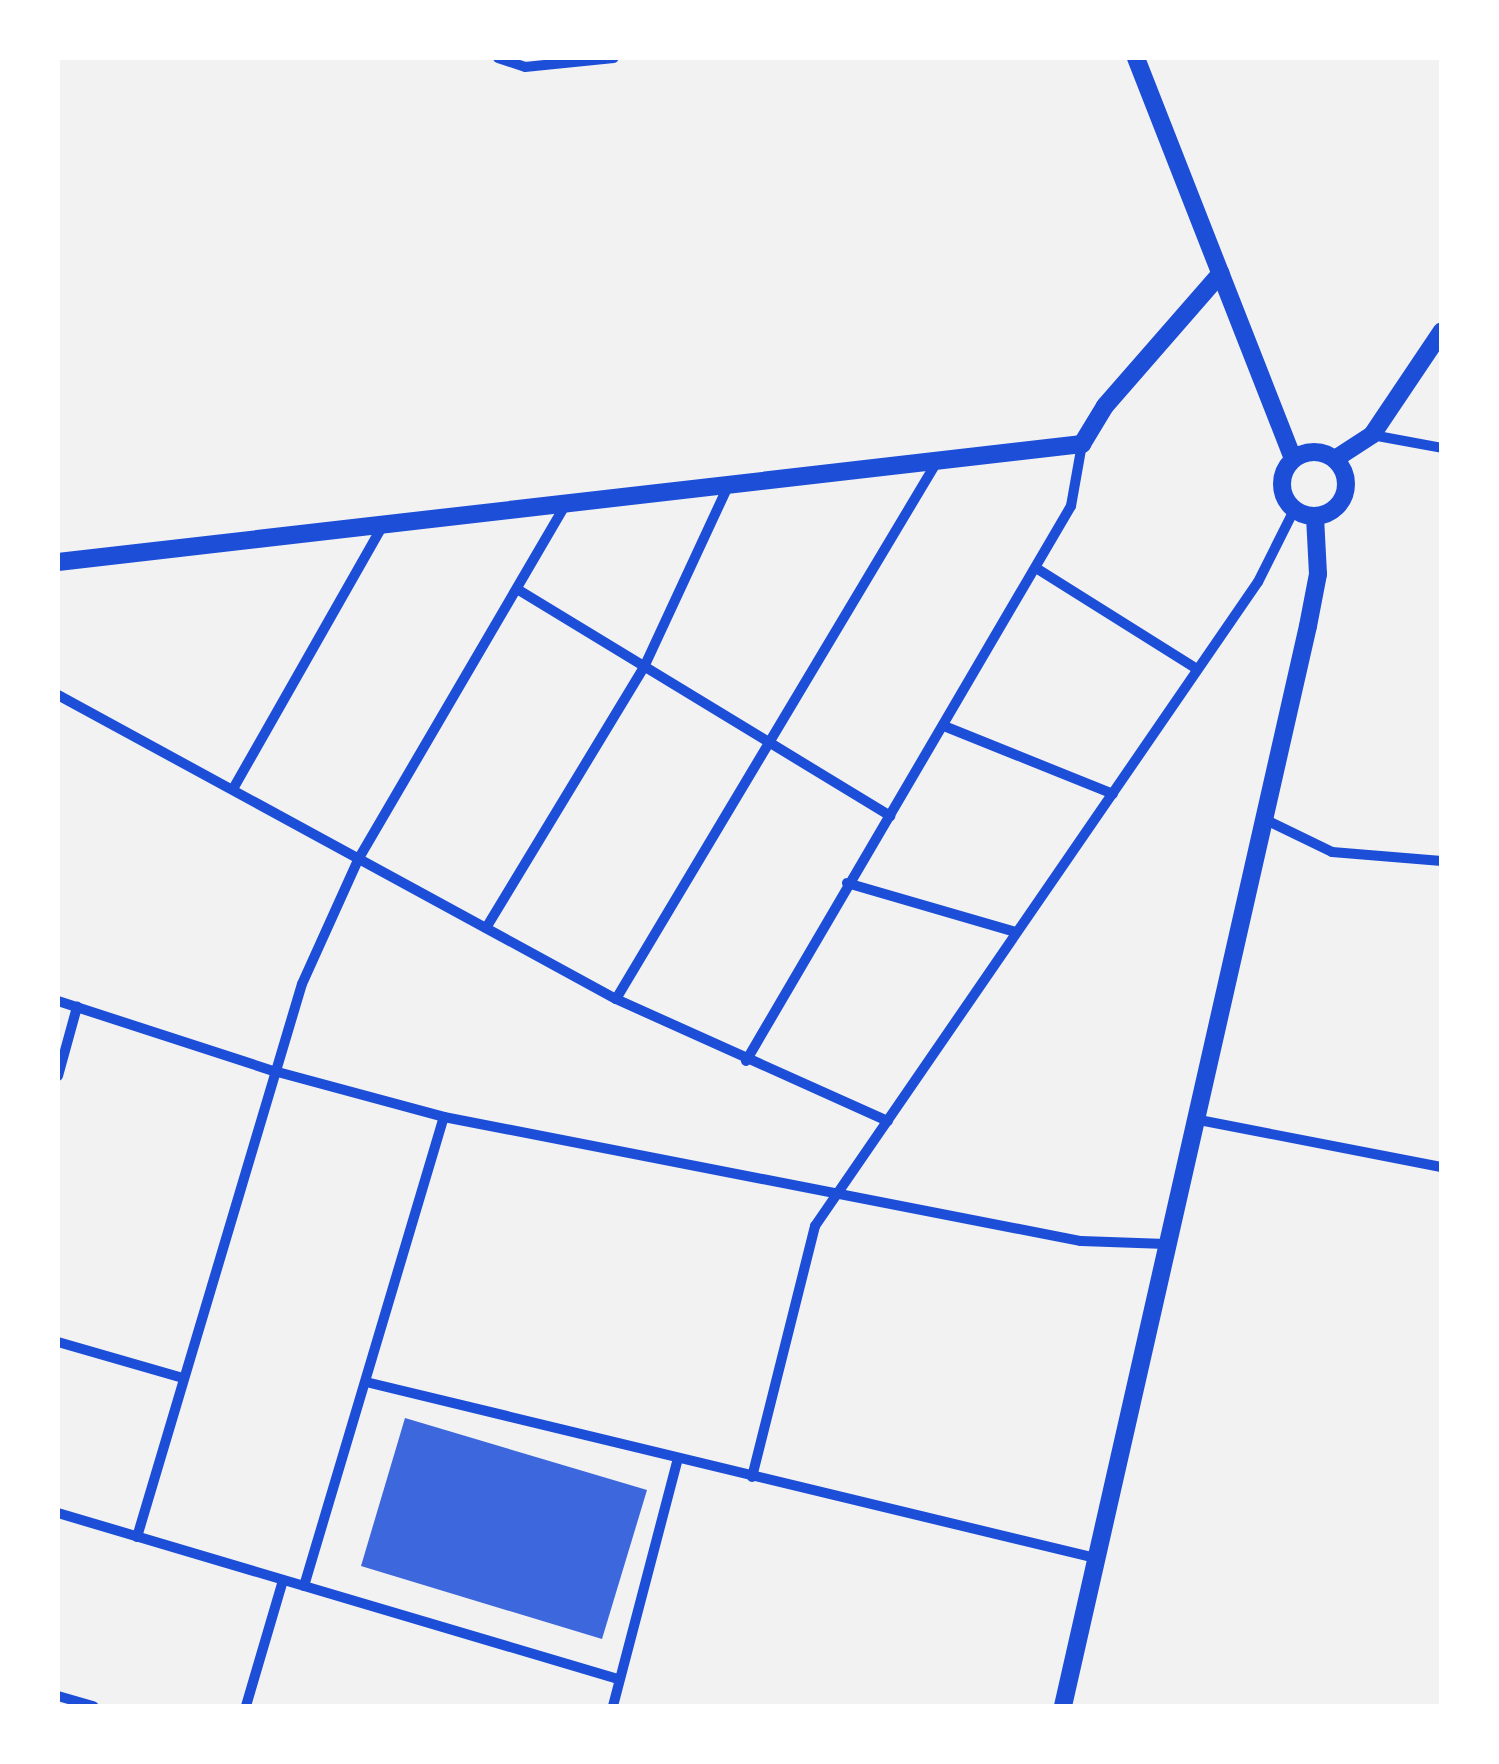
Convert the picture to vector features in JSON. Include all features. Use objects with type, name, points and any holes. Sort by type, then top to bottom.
[{"type":"street","points":[[498,58],[525,67],[614,58]]},
{"type":"street","points":[[1136,58],[1293,458],[1282,482],[1294,510],[1315,517],[1334,511],[1345,495],[1345,476],[1334,459],[1310,452],[1293,458]]},
{"type":"street","points":[[746,1061],[1071,506],[1082,444],[1105,406],[1221,273]]},
{"type":"street","points":[[1334,459],[1372,435],[1442,331]]},
{"type":"street","points":[[1372,435],[1442,448]]},
{"type":"street","points":[[58,562],[1082,444]]},
{"type":"street","points":[[616,999],[939,459]]},
{"type":"street","points":[[486,928],[646,665],[728,485]]},
{"type":"street","points":[[137,1536],[302,984],[360,858],[565,504]]},
{"type":"street","points":[[752,1478],[802,1256],[837,1193],[1258,582],[1294,510]]},
{"type":"street","points":[[1062,1706],[1318,574],[1315,517]]},
{"type":"street","points":[[233,790],[384,524]]},
{"type":"street","points":[[1036,568],[1196,669]]},
{"type":"street","points":[[516,589],[890,816]]},
{"type":"street","points":[[58,694],[616,999],[746,1061],[888,1121]]},
{"type":"street","points":[[944,726],[1114,794]]},
{"type":"street","points":[[1262,818],[1332,852],[1442,861]]},
{"type":"street","points":[[848,883],[1016,932]]},
{"type":"street","points":[[58,1001],[274,1072],[444,1117],[1081,1241],[1166,1244]]},
{"type":"street","points":[[58,1076],[76,1007]]},
{"type":"street","points":[[304,1586],[444,1117]]},
{"type":"street","points":[[1194,1119],[1442,1167]]},
{"type":"street","points":[[58,1342],[183,1378]]},
{"type":"street","points":[[366,1382],[1095,1558]]},
{"type":"street","points":[[612,1706],[678,1459]]},
{"type":"street","points":[[58,1513],[618,1679]]},
{"type":"street","points":[[246,1706],[283,1580]]},
{"type":"street","points":[[58,1696],[94,1706]]},
{"type":"building","points":[[405,1418],[647,1490],[602,1639],[361,1566]]}]
